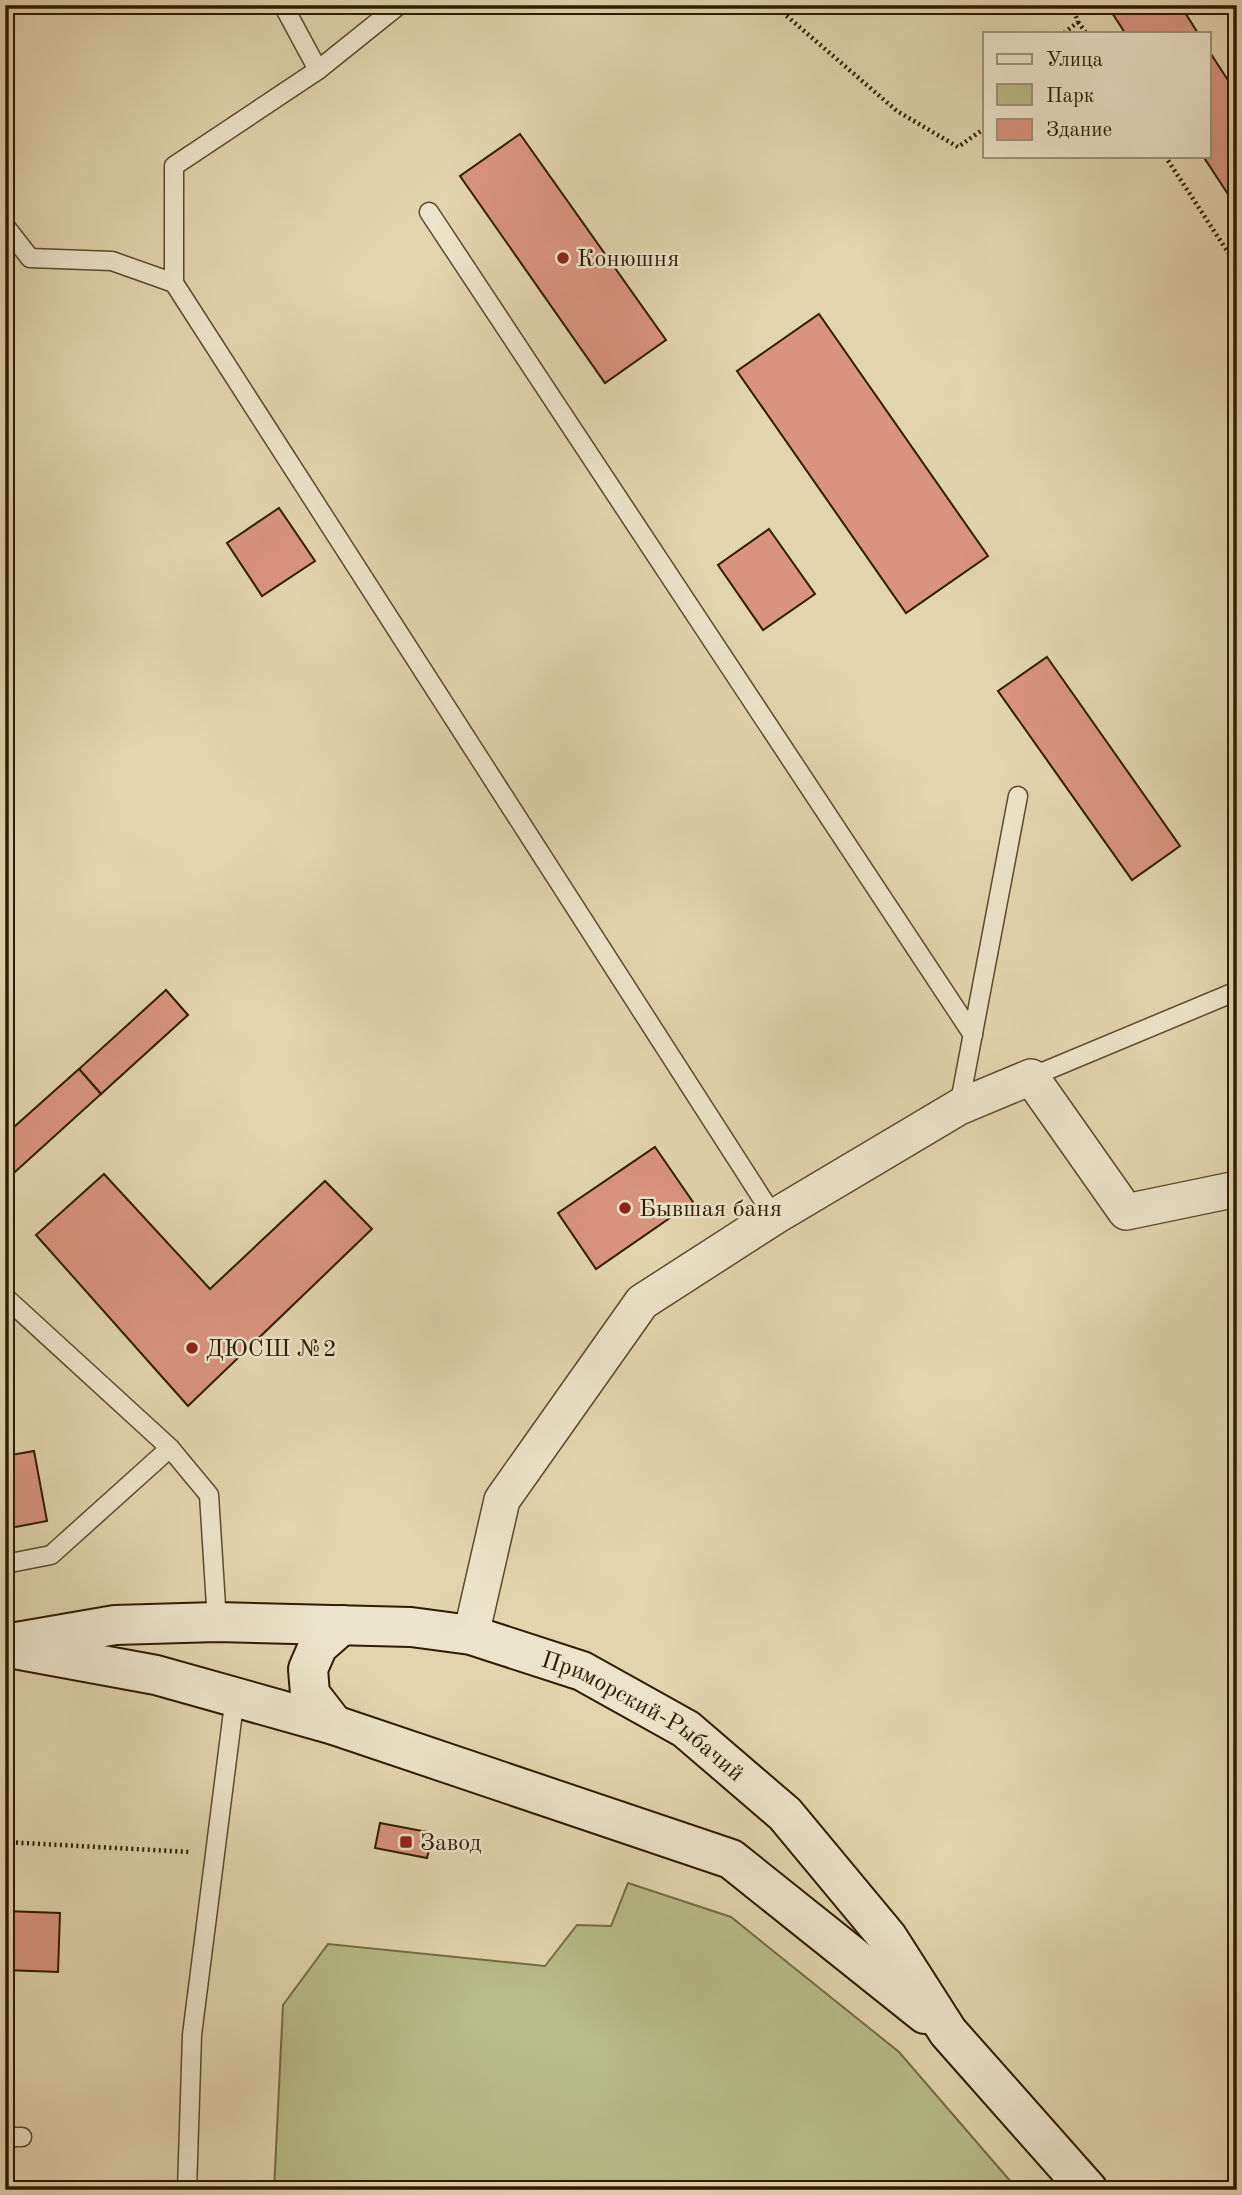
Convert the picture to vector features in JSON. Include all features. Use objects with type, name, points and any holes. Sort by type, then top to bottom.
[{"type":"main road","name":"Приморский-Рыбачий","points":[[5,1645],[115,1625],[217,1622],[411,1627],[471,1635],[582,1671],[686,1730],[785,1814],[888,1938],[948,2032],[1088,2190]]},
{"type":"main road","points":[[334,1725],[310,1694],[308,1669],[318,1646],[342,1625]]},
{"type":"main road","points":[[5,1645],[156,1675],[334,1725],[731,1859],[948,2032]]},
{"type":"street","points":[[471,1635],[502,1500],[642,1302],[774,1217],[959,1107],[1031,1077],[1126,1212],[1237,1189]]},
{"type":"lane","points":[[283,5],[318,70]]},
{"type":"lane","points":[[399,5],[318,70],[174,166],[174,283],[774,1217]]},
{"type":"lane","points":[[429,212],[973,1035]]},
{"type":"lane","points":[[5,226],[30,258],[112,261],[174,283]]},
{"type":"lane","points":[[959,1107],[1018,796]]},
{"type":"lane","points":[[1031,1077],[1237,991]]},
{"type":"lane","points":[[5,1297],[170,1448],[209,1495],[217,1622]]},
{"type":"lane","points":[[5,1564],[51,1555],[170,1448]]},
{"type":"lane","points":[[187,2190],[192,2035],[235,1696]]},
{"type":"path","points":[[775,5],[897,111],[917,123],[958,147],[983,129]]},
{"type":"path","points":[[1072,5],[1078,22],[1085,32]]},
{"type":"path","points":[[1065,32],[1078,22]]},
{"type":"path","points":[[1166,158],[1237,266]]},
{"type":"path","points":[[5,1842],[215,1853]]},
{"type":"path","points":[[5,2039],[13,2039]]},
{"type":"green space","points":[[628,1883],[731,1917],[899,2052],[1018,2190],[274,2190],[283,2005],[328,1944],[545,1966],[577,1925],[611,1926]]},
{"type":"building","points":[[1107,5],[1180,5],[1197,32],[1124,32]]},
{"type":"building","points":[[1210,53],[1237,94],[1237,208],[1204,158],[1210,158]]},
{"type":"building","name":"Конюшня","points":[[520,134],[666,340],[605,383],[460,176]]},
{"type":"building","points":[[819,314],[988,556],[906,613],[737,371]]},
{"type":"building","points":[[279,508],[315,561],[262,596],[227,543]]},
{"type":"building","points":[[769,529],[815,594],[763,630],[718,565]]},
{"type":"building","points":[[1047,657],[1180,846],[1132,880],[998,691]]},
{"type":"building","points":[[166,990],[188,1015],[101,1094],[79,1069]]},
{"type":"building","points":[[79,1069],[101,1094],[5,1181],[5,1135]]},
{"type":"building","name":"Бывшая баня","points":[[655,1147],[693,1202],[596,1269],[558,1213]]},
{"type":"building","name":"ДЮСШ №2","points":[[104,1174],[210,1289],[325,1181],[372,1229],[188,1406],[36,1235]]},
{"type":"building","points":[[34,1451],[47,1521],[5,1529],[5,1456]]},
{"type":"building","points":[[380,1823],[433,1833],[427,1858],[375,1848]]},
{"type":"building","points":[[5,1911],[60,1913],[58,1972],[5,1970]]},
{"type":"place","name":"Конюшня","points":[[563,258]]},
{"type":"place","name":"Бывшая баня","points":[[625,1208]]},
{"type":"place","name":"ДЮСШ №2","points":[[192,1348]]},
{"type":"place","name":"Завод","points":[[406,1842]]}]
